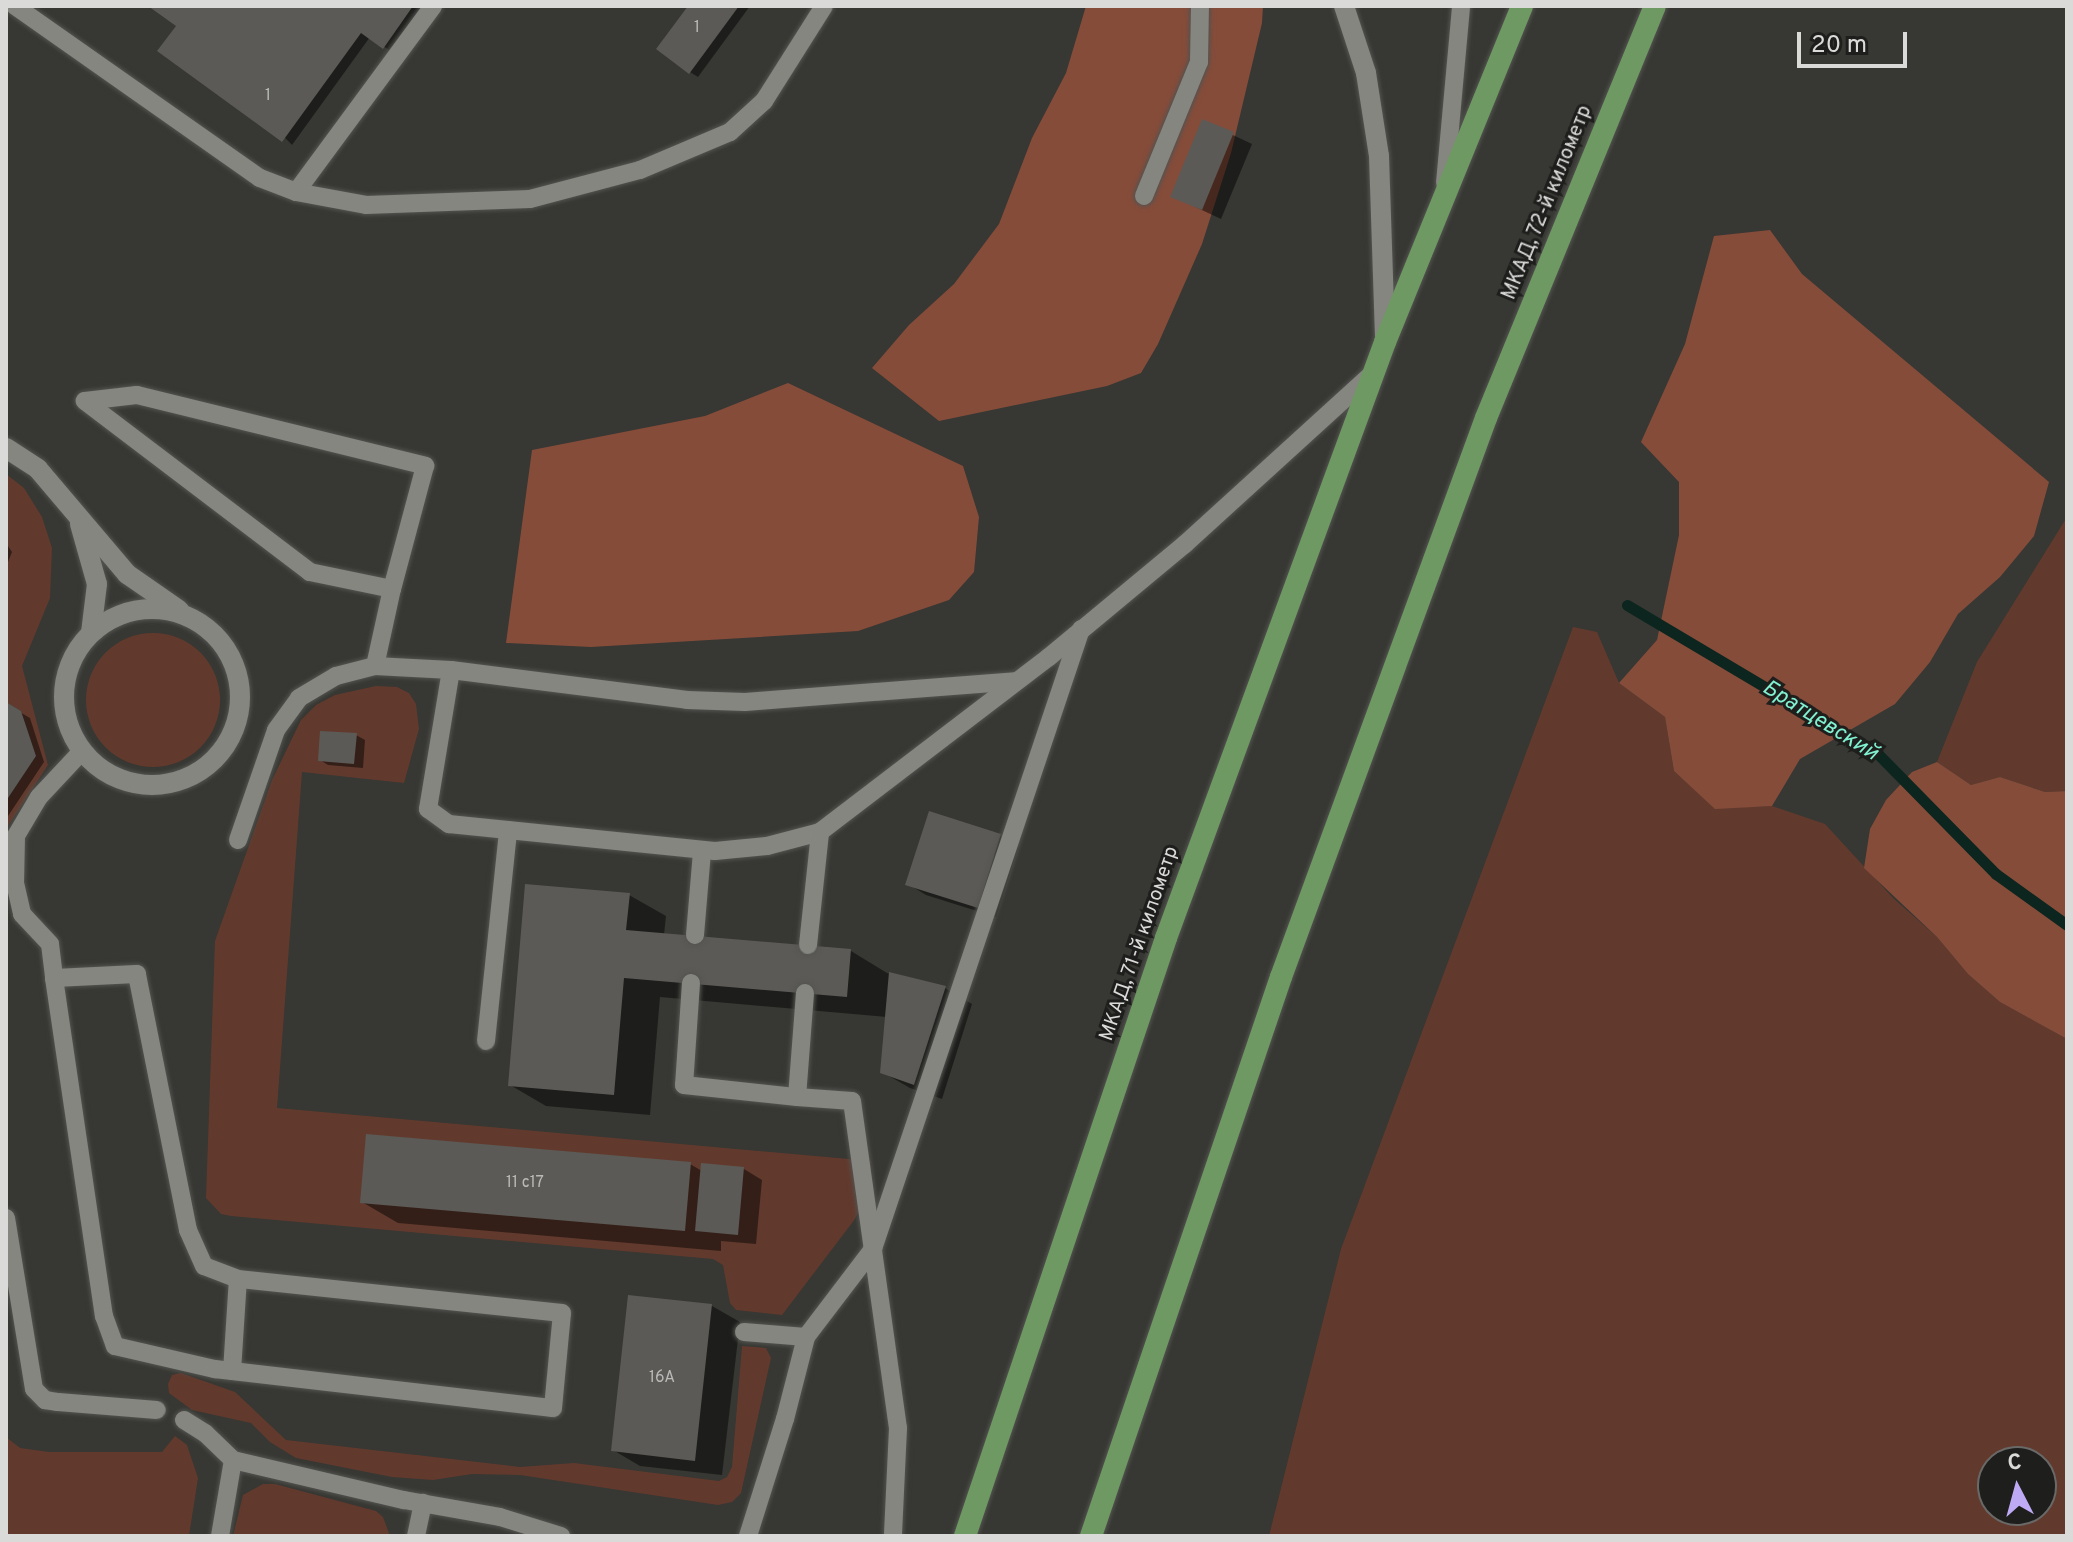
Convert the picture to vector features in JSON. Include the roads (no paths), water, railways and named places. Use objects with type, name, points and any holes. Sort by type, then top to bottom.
[{"type":"highway","points":[[1374,372],[1522,6]]},
{"type":"highway","name":"МКАД, 72-й километр","points":[[1091,1536],[1281,977],[1486,418],[1655,6]]},
{"type":"highway","name":"МКАД, 71-й километр","points":[[965,1536],[1166,938],[1374,372]]},
{"type":"street","points":[[1344,6],[1366,73],[1379,156],[1385,342]]},
{"type":"street","points":[[6,448],[38,469],[127,574],[186,614],[214,633],[234,661],[241,695],[235,729],[216,759],[184,780],[155,785],[124,781],[99,768],[82,751],[70,731],[63,701],[68,667],[91,633],[117,615],[150,608],[186,614]]},
{"type":"street","points":[[77,513],[97,584],[91,633]]},
{"type":"lane","points":[[15,6],[260,178],[296,192],[366,205],[530,199],[640,170],[730,132],[764,101],[824,6]]},
{"type":"lane","points":[[296,192],[433,6]]},
{"type":"lane","points":[[1144,196],[1199,62],[1200,6]]},
{"type":"lane","points":[[1444,196],[1461,6]]},
{"type":"lane","points":[[451,670],[428,809],[449,824],[702,851],[767,846],[820,832],[1185,544],[1374,372]]},
{"type":"lane","points":[[375,666],[425,466],[137,395],[85,401],[310,572],[392,589]]},
{"type":"lane","points":[[748,1536],[785,1419],[806,1337],[873,1249],[1081,629]]},
{"type":"lane","points":[[238,840],[276,730],[299,698],[336,676],[375,666],[451,670],[687,700],[745,702],[1015,681]]},
{"type":"lane","points":[[54,978],[137,974],[188,1230],[204,1266],[238,1279],[562,1313],[553,1408],[232,1371],[115,1346],[104,1316],[54,978],[50,944],[22,914],[11,844],[39,797],[82,751]]},
{"type":"lane","points":[[486,1041],[508,830]]},
{"type":"lane","points":[[808,945],[820,832]]},
{"type":"lane","points":[[695,935],[702,851]]},
{"type":"lane","points":[[691,983],[684,1085],[852,1101],[898,1428],[893,1536]]},
{"type":"lane","points":[[797,1097],[805,993]]},
{"type":"lane","points":[[6,1218],[34,1389],[45,1400],[157,1410]]},
{"type":"lane","points":[[232,1371],[238,1279]]},
{"type":"lane","points":[[744,1332],[806,1337]]},
{"type":"lane","points":[[184,1420],[205,1433],[233,1460],[500,1517],[561,1536]]},
{"type":"lane","points":[[220,1536],[233,1460]]},
{"type":"lane","points":[[416,1536],[423,1503]]},
{"type":"lane","points":[[496,1536],[500,1517]]},
{"type":"waterway","name":"Братцевский","points":[[1627,605],[1878,754],[1996,874],[2067,925]]}]
